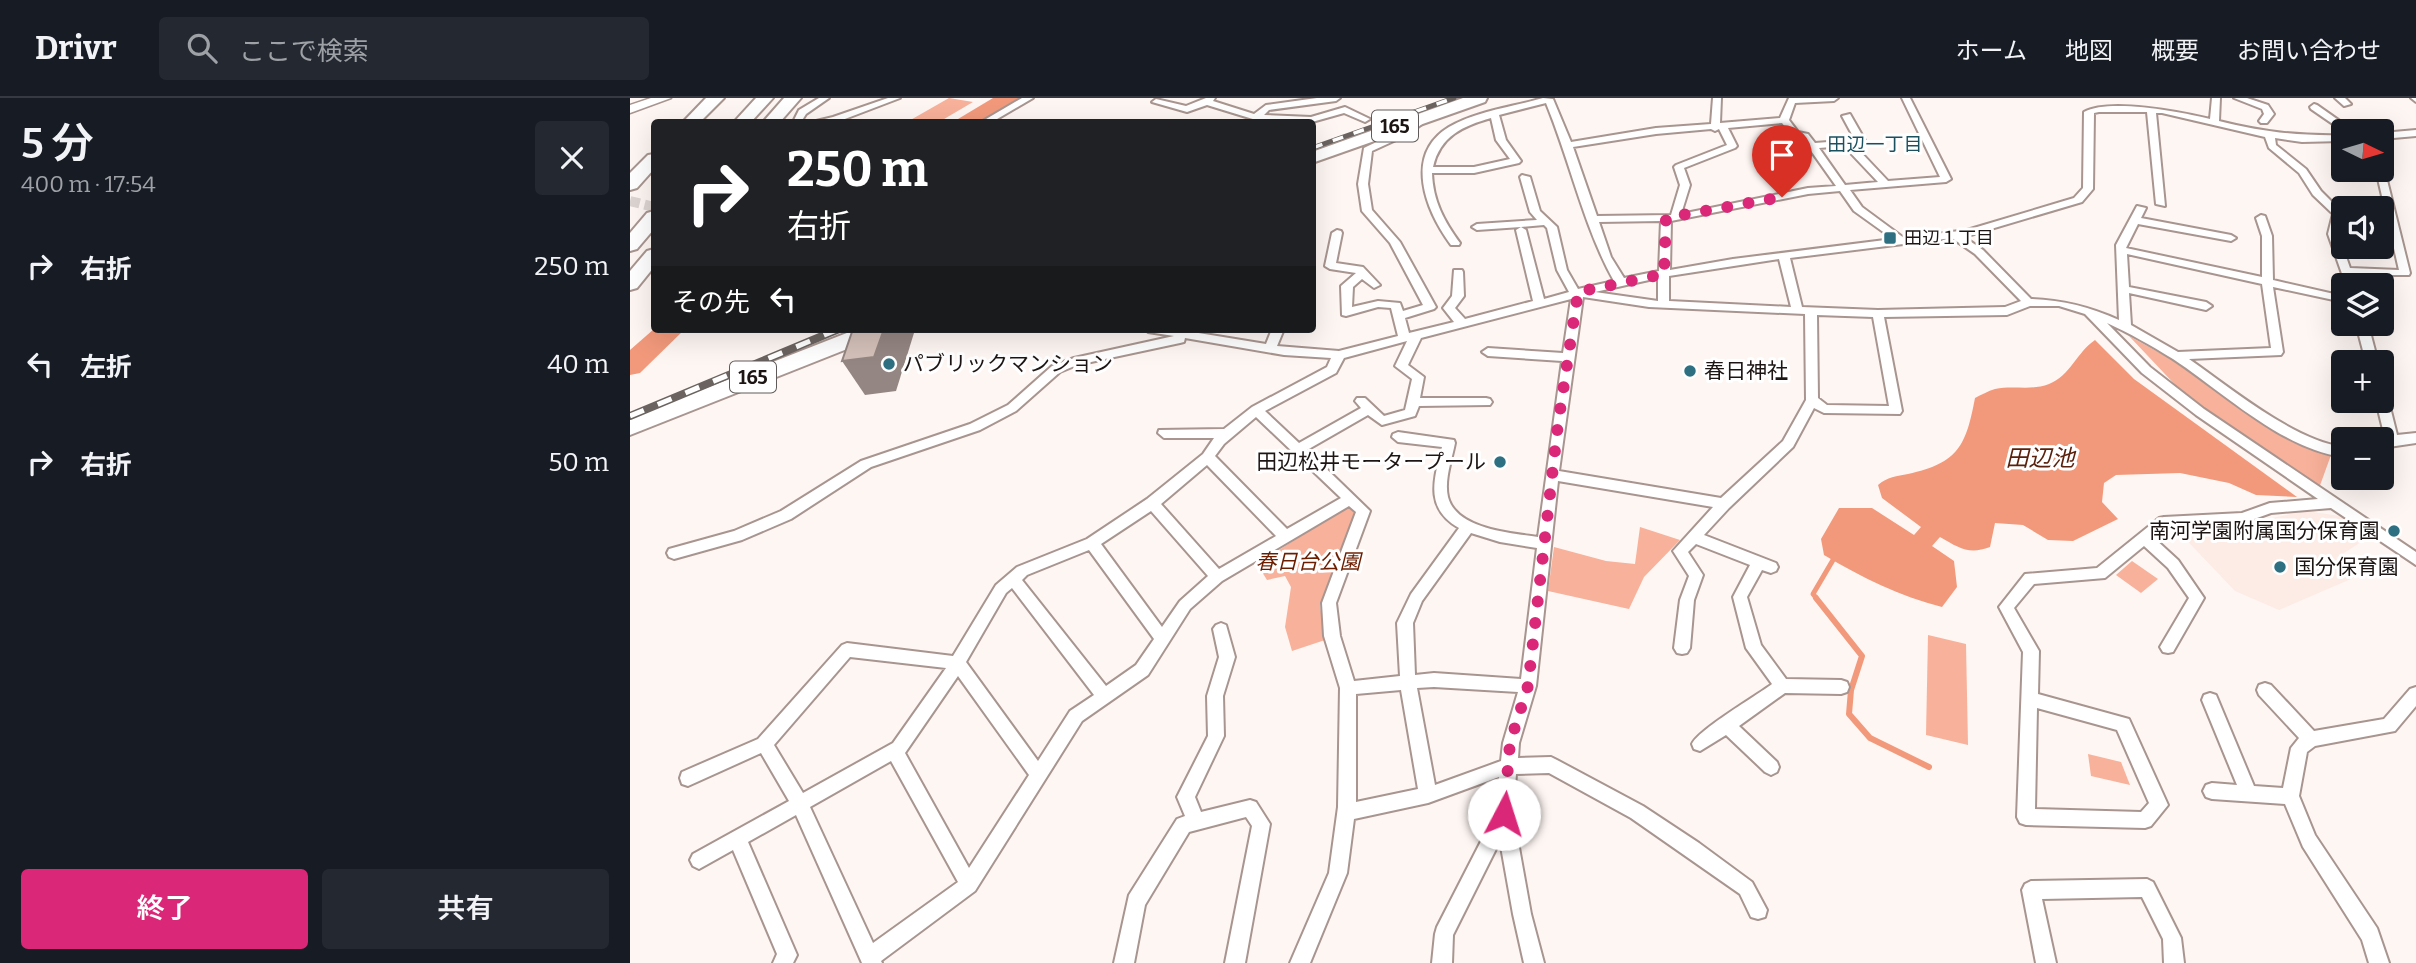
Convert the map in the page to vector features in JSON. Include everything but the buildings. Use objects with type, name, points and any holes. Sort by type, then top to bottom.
[{"type":"highway","points":[[694,119],[716,98]]},
{"type":"highway","points":[[745,119],[765,98]]},
{"type":"highway","points":[[774,119],[793,98]]},
{"type":"highway","name":"165","points":[[1316,156],[1422,116],[1479,98]]},
{"type":"highway","points":[[630,184],[651,162]]},
{"type":"highway","points":[[630,245],[651,220]]},
{"type":"highway","points":[[630,284],[651,259]]},
{"type":"highway","name":"165","points":[[630,427],[867,333]]},
{"type":"street","points":[[630,109],[664,98]]},
{"type":"street","points":[[798,119],[802,112],[825,98]]},
{"type":"street","points":[[827,119],[896,98]]},
{"type":"street","points":[[991,119],[1029,98]]},
{"type":"street","points":[[1256,117],[1274,98]]},
{"type":"street","points":[[1266,108],[1338,98]]},
{"type":"street","points":[[1663,305],[1671,218],[1685,185],[1679,167],[1732,146],[1719,127],[1717,98]]},
{"type":"street","points":[[1784,120],[1792,100],[1834,98]]},
{"type":"street","points":[[1592,219],[1671,218],[1843,187],[1946,179],[1906,98]]},
{"type":"street","points":[[2214,124],[2216,98]]},
{"type":"street","points":[[2238,98],[2265,107],[2269,114],[2264,121]]},
{"type":"street","points":[[2339,98],[2347,104]]},
{"type":"street","points":[[1455,243],[1438,223],[1426,170],[1432,155],[1450,129],[1548,99],[1568,145],[1605,257],[1620,283]]},
{"type":"street","points":[[1156,102],[1187,109],[1209,100],[1256,117],[1293,119]]},
{"type":"street","points":[[2314,107],[2332,119]]},
{"type":"street","points":[[674,553],[737,536],[786,515],[866,464],[975,427],[1012,408],[1056,369],[1074,362],[1193,333],[1270,349],[1339,355],[1577,293],[1664,274],[1954,235],[2078,200],[2088,189],[2090,112],[2098,109],[2151,109],[2269,135],[2302,139],[2331,138]]},
{"type":"street","points":[[2151,109],[2161,204]]},
{"type":"street","points":[[1314,119],[1345,110],[1364,119]]},
{"type":"street","points":[[1398,316],[1430,307],[1395,242],[1367,211],[1363,184],[1367,150],[1380,141],[1414,128],[1422,116]]},
{"type":"street","points":[[1426,170],[1474,170],[1516,161],[1501,140],[1496,116]]},
{"type":"street","points":[[1813,146],[1861,142],[1847,116]]},
{"type":"street","points":[[1568,145],[1656,131],[1784,120]]},
{"type":"street","points":[[1784,120],[1795,134],[1805,136],[1858,209],[1902,241]]},
{"type":"street","points":[[2394,135],[2416,133]]},
{"type":"street","points":[[2269,135],[2272,146],[2303,171],[2317,193],[2331,205]]},
{"type":"street","points":[[1846,143],[1885,184]]},
{"type":"street","points":[[1525,177],[1535,212],[1552,227],[1562,270],[1577,293],[1552,475],[1528,686],[1510,743],[1504,816],[1534,963]]},
{"type":"street","points":[[2342,259],[2346,271],[2404,273],[2384,182]]},
{"type":"street","points":[[2125,327],[2121,245],[2141,208]]},
{"type":"street","points":[[2176,356],[2277,352],[2267,281],[2267,236],[2261,218]]},
{"type":"street","points":[[2135,220],[2231,238]]},
{"type":"street","points":[[1477,227],[1546,222]]},
{"type":"street","points":[[1521,230],[1539,303]]},
{"type":"street","points":[[1337,233],[1330,266],[1364,272],[1374,285]]},
{"type":"street","points":[[1954,235],[1979,252],[2028,302]]},
{"type":"street","points":[[2123,250],[2331,296]]},
{"type":"street","points":[[1784,256],[1797,310]]},
{"type":"street","points":[[1298,449],[1366,405],[1382,421],[1410,413],[1419,377],[1401,366],[1410,336],[1398,316],[1396,305],[1378,304],[1346,312],[1347,286],[1364,272]]},
{"type":"street","points":[[1458,272],[1458,296],[1449,308],[1462,323]]},
{"type":"street","points":[[2124,289],[2206,306]]},
{"type":"street","points":[[1577,293],[1608,300],[1663,305],[1878,314],[2007,311],[2028,302],[2059,303],[2089,311],[2125,327],[2176,356],[2304,440],[2331,452]]},
{"type":"street","points":[[1682,648],[1687,600],[1696,575],[1680,551],[1724,504],[1788,444],[1812,401],[1811,311]]},
{"type":"street","points":[[2089,311],[2146,370],[2200,412],[2416,559]]},
{"type":"street","points":[[1812,401],[1824,409],[1896,411],[1878,314]]},
{"type":"street","points":[[1270,349],[1276,333]]},
{"type":"street","points":[[1488,352],[1567,356]]},
{"type":"street","points":[[699,860],[894,750],[958,663],[1001,589],[1023,570],[1092,544],[1152,503],[1209,457],[1228,434],[1256,410],[1332,369],[1339,355]]},
{"type":"street","points":[[1413,402],[1486,402]]},
{"type":"street","points":[[1256,410],[1363,511],[1329,603],[1332,636],[1348,688],[1346,813],[1338,873],[1300,963]]},
{"type":"street","points":[[1395,452],[1402,415]]},
{"type":"street","points":[[1164,433],[1228,434]]},
{"type":"street","points":[[1398,437],[1449,443],[1441,497],[1450,513],[1467,528],[1544,544]]},
{"type":"street","points":[[2394,440],[2416,438]]},
{"type":"street","points":[[1209,457],[1286,537]]},
{"type":"street","points":[[1552,475],[1724,504]]},
{"type":"street","points":[[764,744],[800,804],[871,960],[969,885],[1076,716],[1142,670],[1185,605],[1217,577],[1352,499]]},
{"type":"street","points":[[1152,503],[1217,577]]},
{"type":"street","points":[[2031,699],[2123,724],[2158,805],[2145,820],[2026,817],[2031,651],[2006,607],[2030,578],[2100,574],[2164,522],[2243,518],[2270,508],[2324,506],[2332,503]]},
{"type":"street","points":[[1428,795],[1408,682],[1405,623],[1416,597],[1467,528]]},
{"type":"street","points":[[1695,536],[1765,564],[1740,597],[1754,648],[1782,686]]},
{"type":"street","points":[[2144,538],[2173,564],[2197,598],[2168,647]]},
{"type":"street","points":[[1092,544],[1163,639]]},
{"type":"street","points":[[1013,579],[1104,696]]},
{"type":"street","points":[[1196,822],[1186,797],[1216,736],[1215,696],[1227,657],[1221,629]]},
{"type":"street","points":[[688,778],[764,744],[847,650],[958,663],[1038,774]]},
{"type":"street","points":[[1348,688],[1434,680],[1528,686]]},
{"type":"street","points":[[1700,744],[1782,686],[1840,687]]},
{"type":"street","points":[[2265,690],[2311,739]]},
{"type":"street","points":[[2379,963],[2370,935],[2309,841],[2290,796],[2299,748],[2311,739],[2389,726],[2416,694]]},
{"type":"street","points":[[2210,699],[2249,794]]},
{"type":"street","points":[[1726,724],[1771,767]]},
{"type":"street","points":[[894,750],[969,885]]},
{"type":"street","points":[[1346,813],[1428,795],[1508,766],[1550,765],[1637,813],[1746,888],[1758,910]]},
{"type":"street","points":[[2212,791],[2290,796]]},
{"type":"street","points":[[1124,963],[1136,902],[1183,825],[1250,808],[1261,824],[1235,963]]},
{"type":"street","points":[[1442,963],[1444,934],[1504,816]]},
{"type":"street","points":[[737,838],[788,955],[783,963]]},
{"type":"street","points":[[2046,963],[2031,890],[2147,888],[2172,938],[2174,963]]},
{"type":"shaded area","name":"国分保育園","points":[[2306,511],[2340,516],[2369,537],[2336,558],[2358,576],[2279,610],[2235,591],[2175,528],[2227,527]]},
{"type":"green space","points":[[949,98],[973,102],[944,119],[912,119]]},
{"type":"green space","points":[[2129,336],[2191,370],[2301,443],[2331,455],[2318,491],[2181,391]]},
{"type":"green space","name":"春日台公園","points":[[1349,505],[1355,514],[1320,605],[1325,640],[1292,651],[1285,627],[1291,587],[1285,576],[1267,580],[1257,564]]},
{"type":"green space","points":[[1640,527],[1680,540],[1644,577],[1629,609],[1548,591],[1554,547],[1606,561],[1635,564]]},
{"type":"green space","points":[[2132,561],[2158,579],[2141,593],[2116,575]]},
{"type":"green space","points":[[1928,635],[1966,644],[1968,745],[1926,735]]},
{"type":"green space","points":[[2088,754],[2121,762],[2130,785],[2091,776]]},
{"type":"water","name":"田辺池","points":[[2095,340],[2134,379],[2297,497],[2256,495],[2229,483],[2180,473],[2116,475],[2104,483],[2102,502],[2118,519],[2073,541],[2048,540],[2023,525],[1995,523],[1990,547],[1983,549],[1964,549],[1940,537],[1932,546],[1954,561],[1957,587],[1942,607],[1882,586],[1824,555],[1821,539],[1839,508],[1872,508],[1914,535],[1921,527],[1882,498],[1878,485],[1892,477],[1925,470],[1949,458],[1963,440],[1975,398],[1995,389],[2049,384],[2063,375]]},
{"type":"waterway","points":[[970,119],[1009,98]]},
{"type":"waterway","points":[[630,366],[667,333]]},
{"type":"waterway","points":[[1817,599],[1813,594],[1833,560]]},
{"type":"waterway","points":[[1816,598],[1862,656],[1851,690],[1849,714],[1870,738],[1929,767]]},
{"type":"tunnel","points":[[630,201],[651,206]]},
{"type":"railway","points":[[1316,147],[1454,98]]},
{"type":"railway","points":[[630,416],[829,333]]},
{"type":"place","name":"田辺１丁目","points":[[1890,238]]},
{"type":"place","name":"パブリックマンション","points":[[889,364]]},
{"type":"place","name":"春日神社","points":[[1690,371]]},
{"type":"place","name":"田辺松井モータープール","points":[[1500,462]]},
{"type":"place","name":"南河学園附属国分保育園","points":[[2394,531]]},
{"type":"place","name":"国分保育園","points":[[2280,567]]},
{"type":"district","name":"田辺一丁目","points":[[1875,144]]},
{"type":"route","points":[[1504,814],[1510,743],[1528,686],[1558,424],[1578,292],[1664,274],[1666,218],[1782,197]]}]
